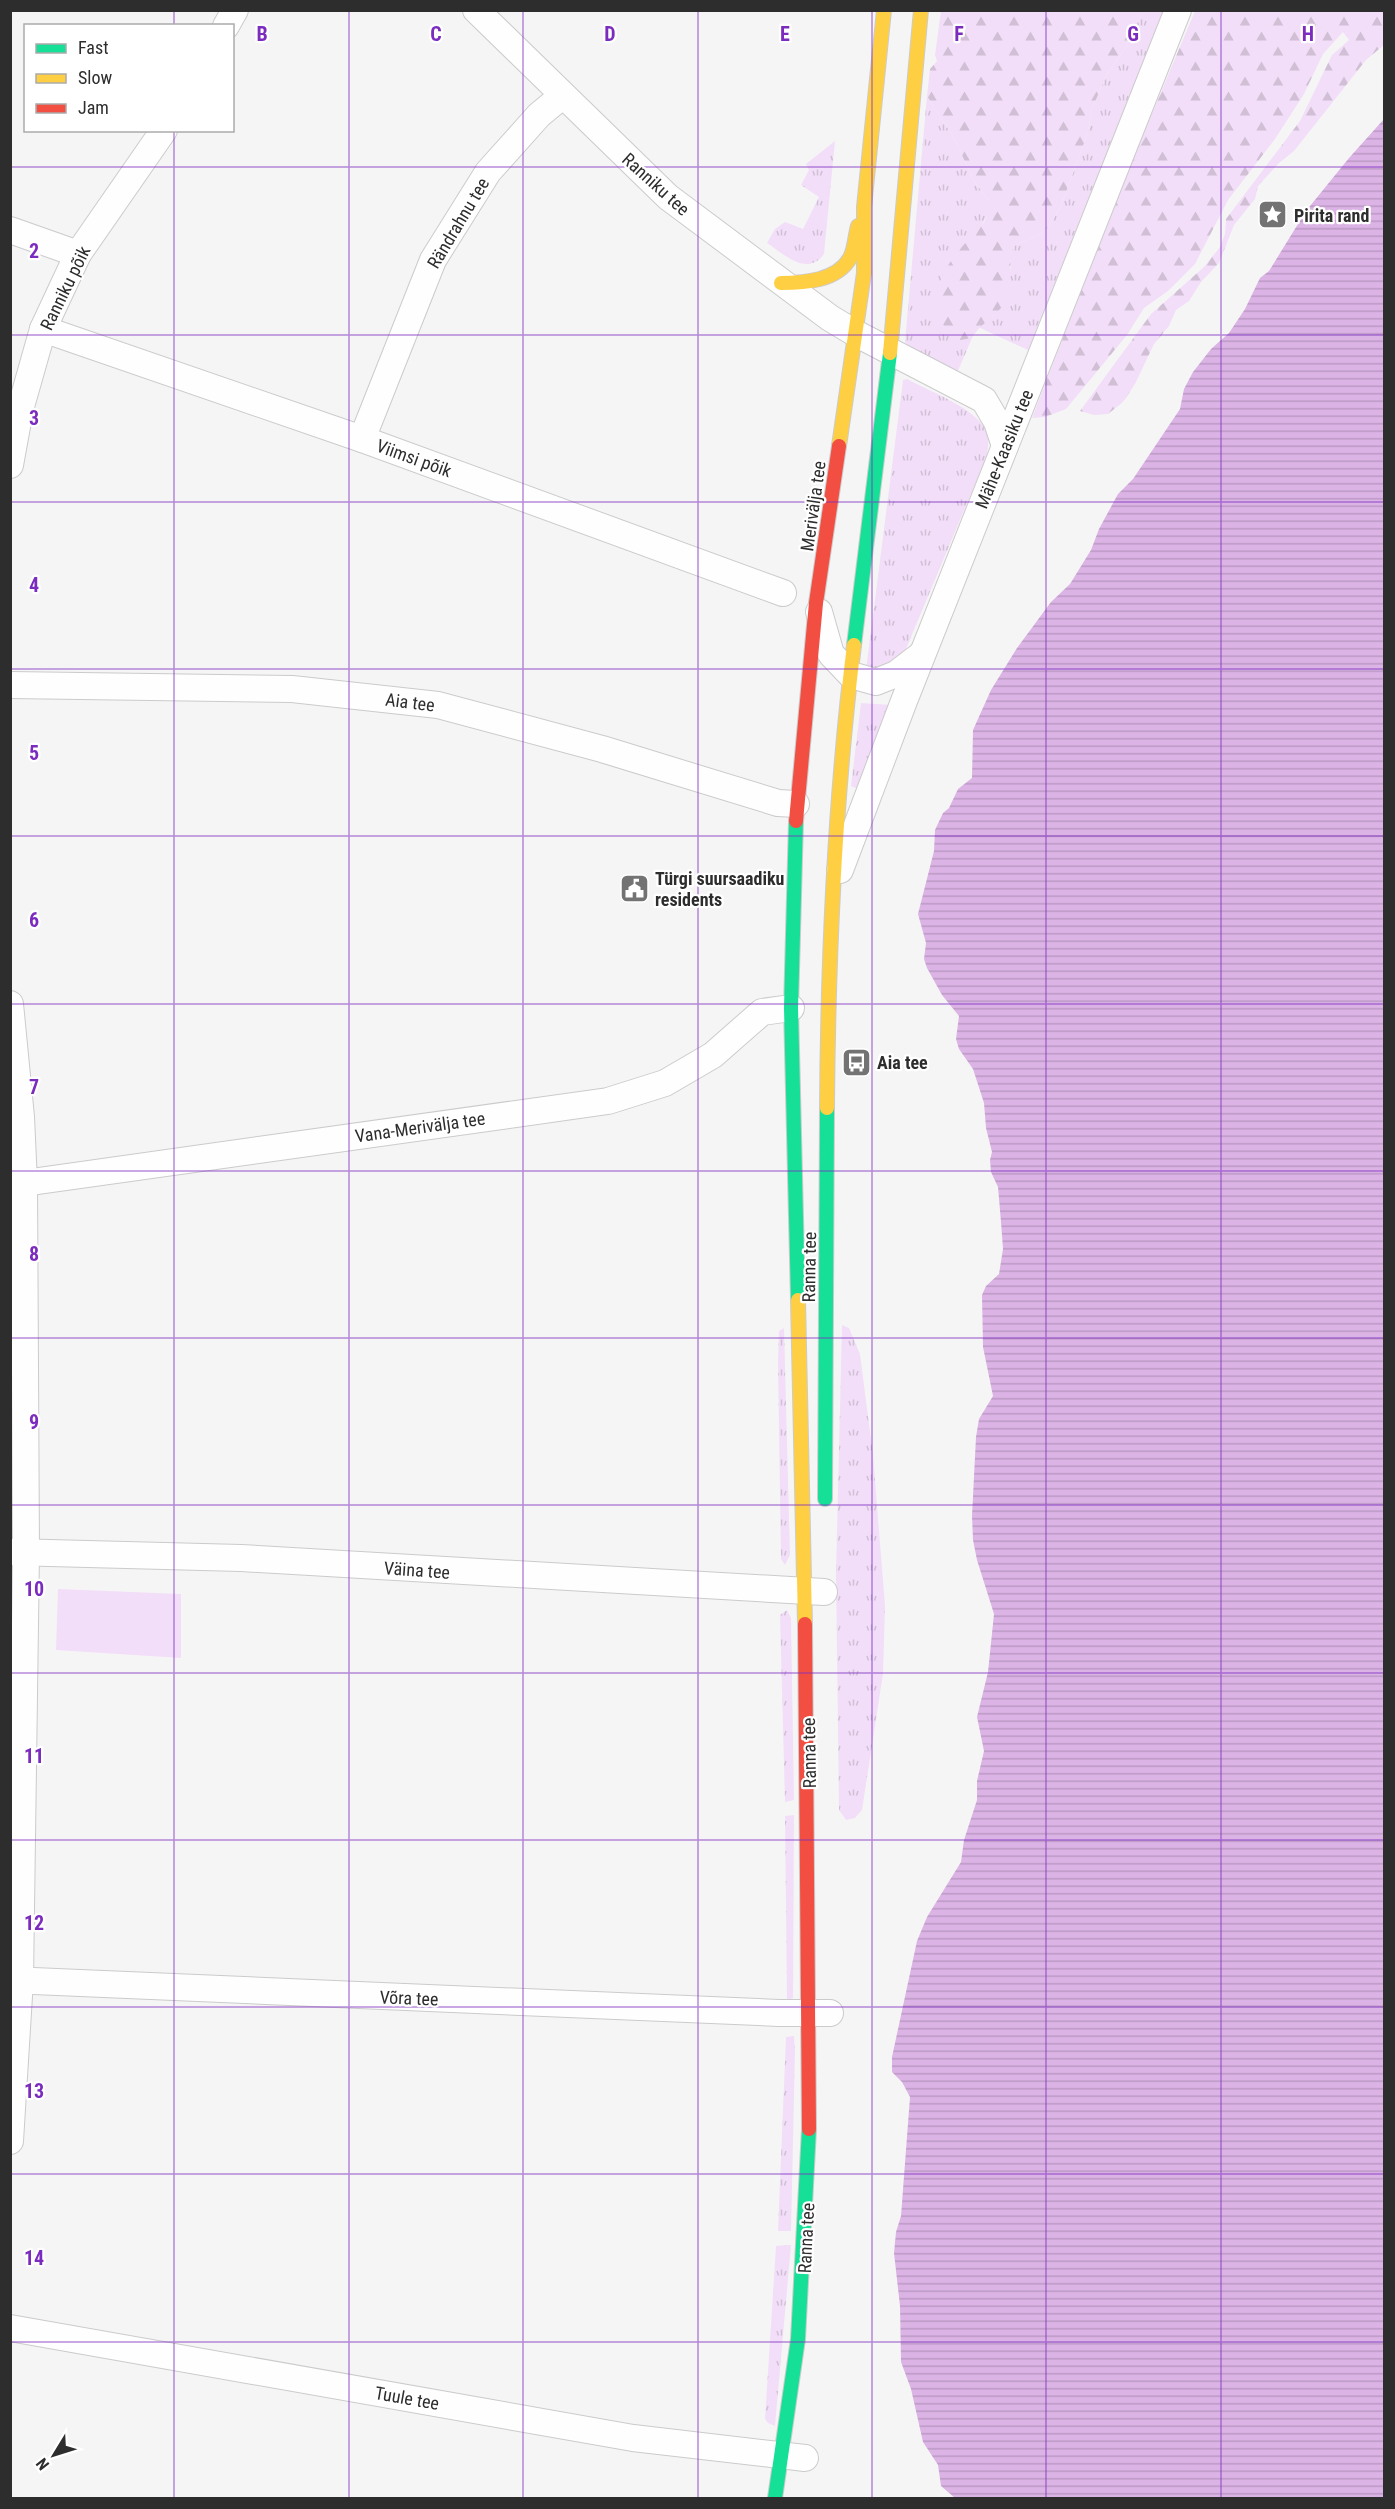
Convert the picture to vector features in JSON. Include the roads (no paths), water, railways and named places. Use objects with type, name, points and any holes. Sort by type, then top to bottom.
[{"type":"main road","name":"Merivälja tee","points":[[791,1008],[796,804],[816,603],[864,273],[864,207],[884,10]]},
{"type":"main road","points":[[833,888],[838,798],[886,392],[921,10]]},
{"type":"main road","points":[[781,283],[811,282],[830,275],[848,261],[864,207]]},
{"type":"main road","name":"Ranna tee","points":[[825,1509],[828,1006],[833,888]]},
{"type":"main road","name":"Ranna tee","points":[[775,2499],[799,2457],[798,2339],[808,2142],[824,2013],[819,1591],[791,1008]]},
{"type":"street","points":[[227,24],[235,10]]},
{"type":"street","name":"Ranniku tee","points":[[476,10],[562,96],[669,197],[781,283],[855,333],[984,400]]},
{"type":"street","name":"Mähe-Kaasiku tee","points":[[833,888],[922,654],[1178,10]]},
{"type":"street","name":"Rändrahnu tee","points":[[362,439],[433,260],[488,172],[539,115],[562,96]]},
{"type":"street","name":"Ranniku põik","points":[[10,465],[20,410],[44,328],[78,254],[163,132]]},
{"type":"street","points":[[10,230],[78,254]]},
{"type":"street","name":"Viimsi põik","points":[[44,328],[362,439],[783,593]]},
{"type":"street","points":[[1005,446],[997,422],[984,400],[1010,393],[1035,371]]},
{"type":"street","points":[[816,603],[831,654],[851,675],[876,682],[896,674],[922,654]]},
{"type":"street","name":"Aia tee","points":[[10,685],[292,688],[438,705],[602,750],[778,803],[796,804]]},
{"type":"street","points":[[10,1004],[16,1117],[24,1183],[18,1553],[15,1980],[10,2141]]},
{"type":"street","name":"Vana-Merivälja tee","points":[[24,1183],[608,1101],[665,1083],[713,1055],[762,1012],[791,1008]]},
{"type":"street","name":"Väina tee","points":[[18,1553],[241,1558],[497,1575],[819,1591]]},
{"type":"street","name":"Võra tee","points":[[15,1980],[824,2013]]},
{"type":"street","name":"Tuule tee","points":[[10,2328],[633,2438],[799,2457]]},
{"type":"place","name":"Pirita rand","points":[[1273,215]]},
{"type":"place","name":"Türgi suursaadiku residents","points":[[634,888]]},
{"type":"place","name":"Aia tee","points":[[856,1062]]}]
